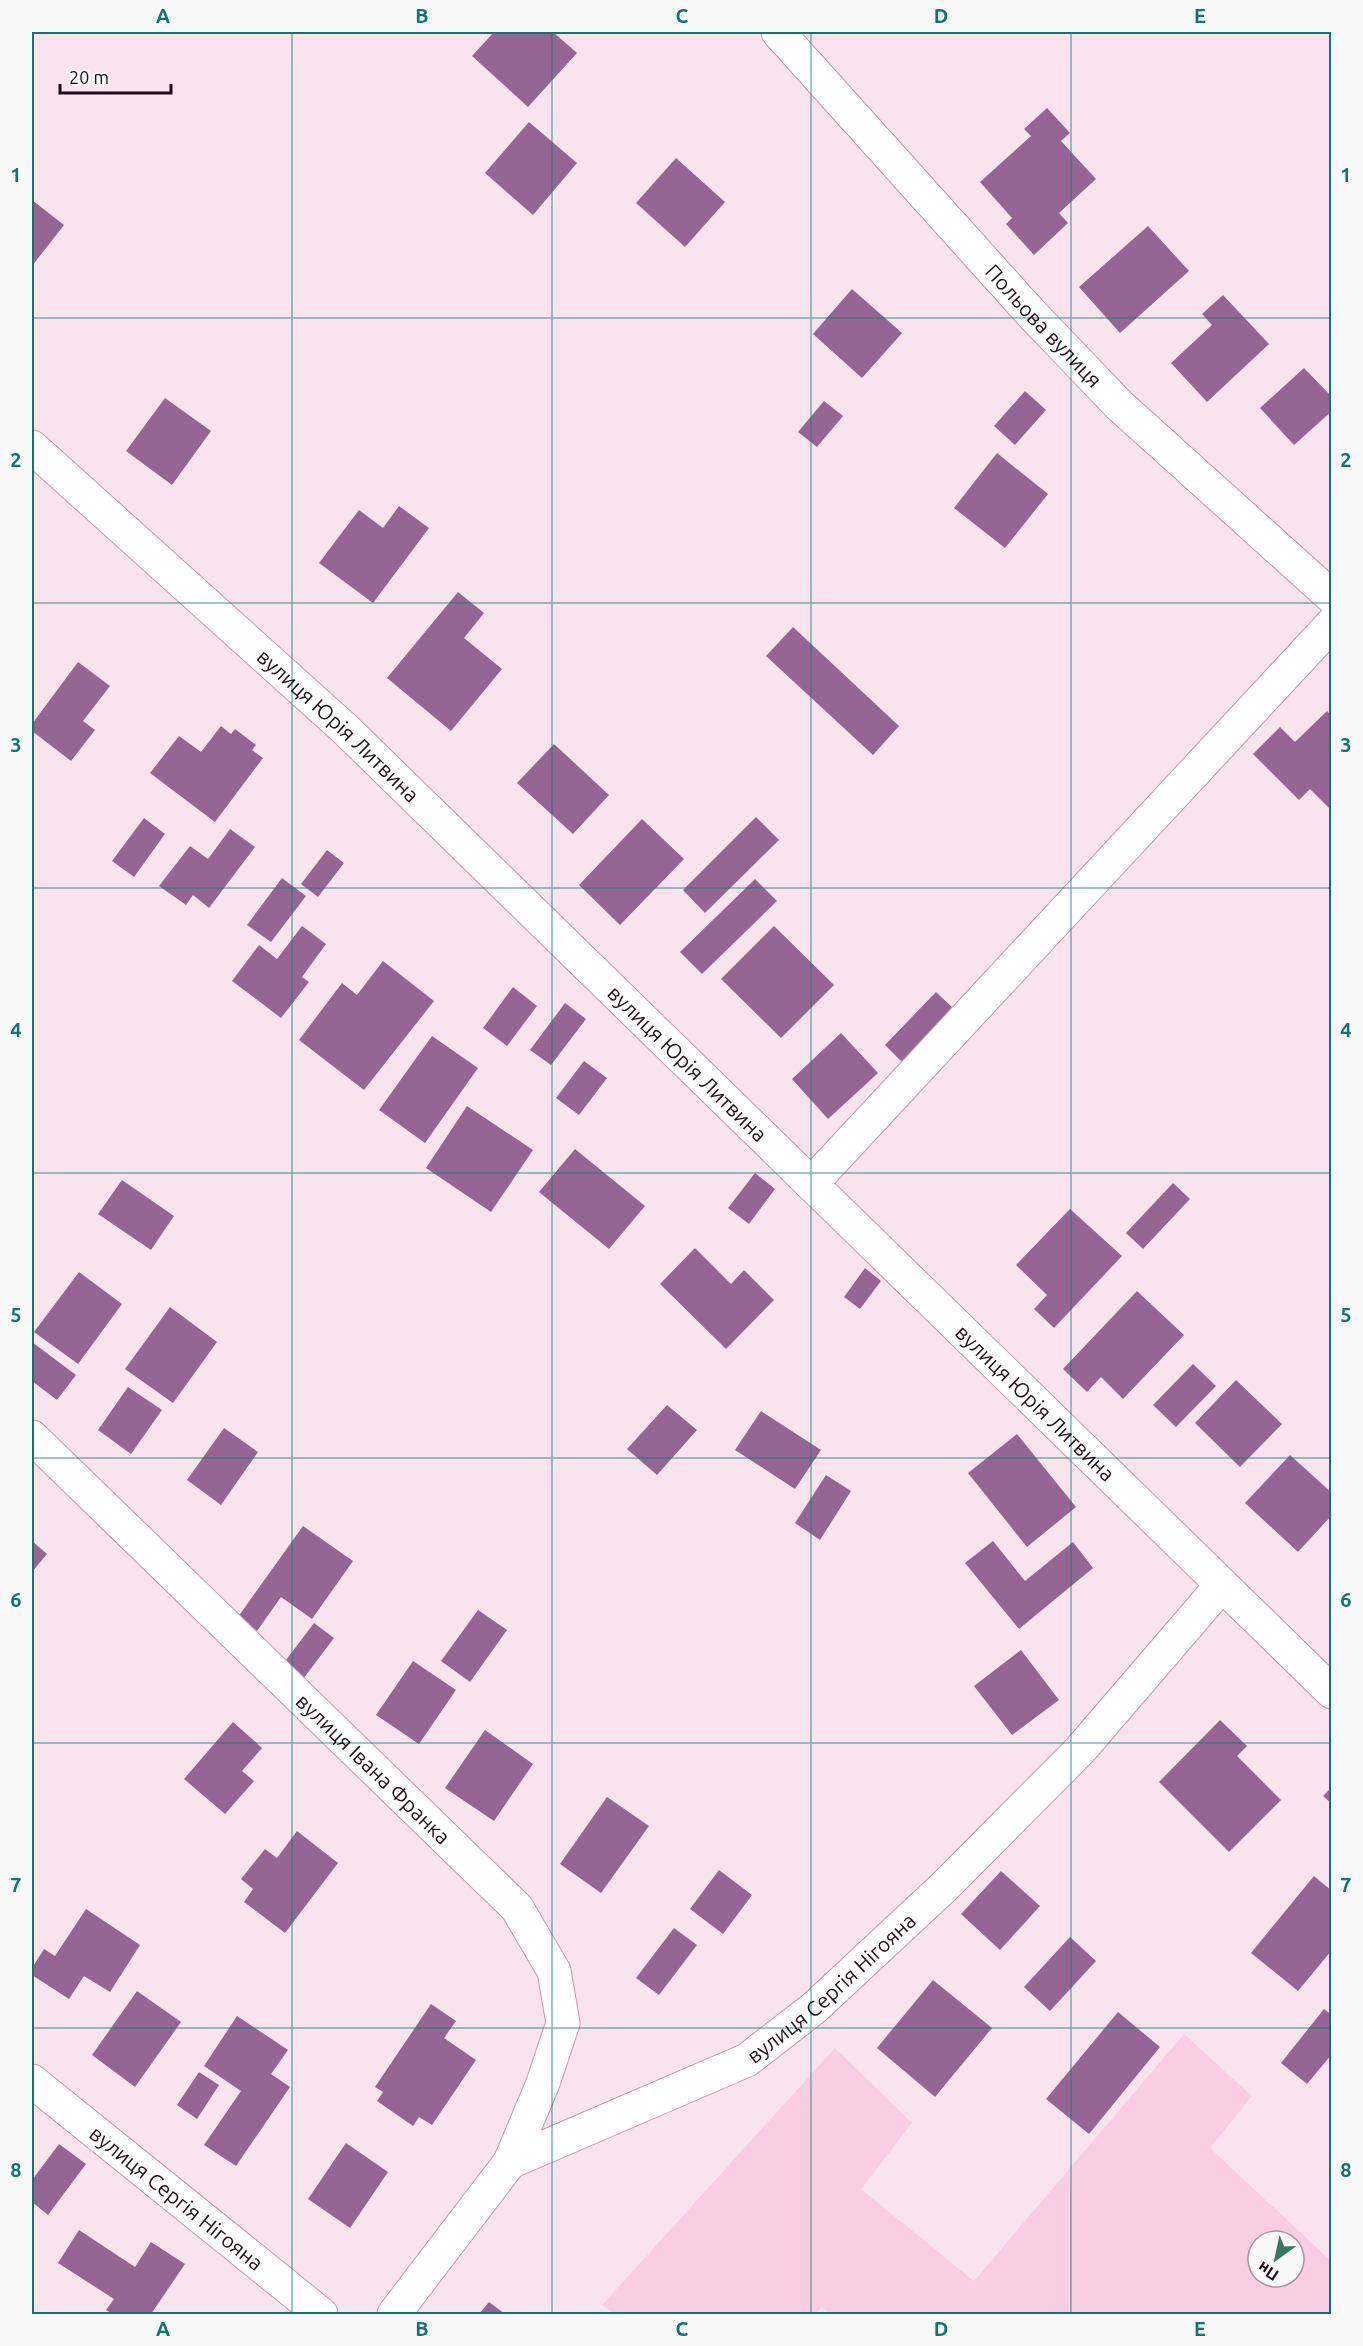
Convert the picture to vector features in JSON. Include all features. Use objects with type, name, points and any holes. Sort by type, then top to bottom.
[{"type":"street","name":"Польова вулиця","points":[[778,32],[1022,303],[1119,405],[1332,597]]},
{"type":"street","name":"вулиця Юрія Литвина","points":[[32,447],[344,728],[1332,1692]]},
{"type":"street","points":[[811,1184],[1332,624]]},
{"type":"street","name":"вулиця Івана Франка","points":[[32,1437],[517,1908],[554,1971],[563,2023],[543,2083],[510,2162]]},
{"type":"street","name":"вулиця Сергія Нігояна","points":[[394,2314],[510,2162],[747,2060],[814,2008],[945,1886],[1082,1749],[1221,1586]]},
{"type":"street","name":"вулиця Сергія Нігояна","points":[[32,2081],[321,2314]]},
{"type":"shaded area","points":[[1184,2034],[1252,2096],[1210,2148],[1297,2229],[1246,2229],[1246,2289],[1306,2289],[1306,2238],[1331,2261],[1331,2314],[831,2314],[822,2307],[816,2314],[615,2314],[602,2305],[835,2048],[912,2123],[861,2189],[974,2281]]},
{"type":"building","points":[[494,32],[553,32],[577,53],[528,107],[472,56]]},
{"type":"building","points":[[1047,108],[1070,133],[1061,141],[1096,179],[1059,213],[1068,223],[1034,255],[1006,224],[1012,218],[980,182],[1031,136],[1024,129]]},
{"type":"building","points":[[529,122],[577,163],[533,215],[485,173]]},
{"type":"building","points":[[676,158],[725,202],[685,247],[636,203]]},
{"type":"building","points":[[32,200],[64,225],[32,266]]},
{"type":"building","points":[[1148,226],[1189,271],[1120,333],[1079,287]]},
{"type":"building","points":[[852,289],[902,333],[862,378],[813,334]]},
{"type":"building","points":[[1223,295],[1269,344],[1207,402],[1171,363],[1212,325],[1202,314]]},
{"type":"building","points":[[1304,368],[1332,397],[1332,411],[1294,445],[1260,408]]},
{"type":"building","points":[[1025,391],[1046,410],[1015,445],[994,426]]},
{"type":"building","points":[[165,398],[211,431],[172,485],[126,451]]},
{"type":"building","points":[[824,401],[843,416],[817,447],[798,432]]},
{"type":"building","points":[[997,453],[1048,494],[1005,548],[954,508]]},
{"type":"building","points":[[399,506],[429,528],[373,603],[319,563],[359,510],[383,528]]},
{"type":"building","points":[[458,592],[484,613],[464,638],[502,669],[451,731],[387,678]]},
{"type":"building","points":[[793,627],[899,726],[873,755],[766,656]]},
{"type":"building","points":[[78,662],[110,686],[83,721],[95,730],[71,761],[32,731],[32,724]]},
{"type":"building","points":[[1327,711],[1332,716],[1332,811],[1310,789],[1299,800],[1253,754],[1280,727],[1295,742]]},
{"type":"building","points":[[221,726],[231,734],[235,729],[256,745],[252,750],[263,758],[215,822],[150,773],[179,736],[201,752]]},
{"type":"building","points":[[554,744],[609,795],[573,834],[517,783]]},
{"type":"building","points":[[756,817],[779,840],[705,913],[683,890]]},
{"type":"building","points":[[144,818],[165,834],[134,877],[112,861]]},
{"type":"building","points":[[642,819],[684,859],[620,925],[579,885]]},
{"type":"building","points":[[230,829],[255,847],[209,908],[193,895],[186,905],[159,886],[190,846],[208,859]]},
{"type":"building","points":[[327,850],[344,863],[318,897],[301,884]]},
{"type":"building","points":[[282,878],[306,896],[271,942],[247,925]]},
{"type":"building","points":[[755,879],[777,901],[702,974],[680,952]]},
{"type":"building","points":[[302,926],[326,944],[302,977],[309,982],[281,1018],[232,981],[259,945],[277,959]]},
{"type":"building","points":[[774,926],[834,985],[781,1038],[721,979]]},
{"type":"building","points":[[383,961],[434,1001],[364,1090],[299,1040],[342,983],[357,995]]},
{"type":"building","points":[[513,987],[537,1006],[507,1046],[483,1028]]},
{"type":"building","points":[[936,992],[954,1009],[903,1063],[885,1045]]},
{"type":"building","points":[[565,1003],[586,1019],[551,1065],[530,1050]]},
{"type":"building","points":[[841,1033],[878,1073],[828,1119],[792,1079]]},
{"type":"building","points":[[432,1036],[478,1068],[425,1143],[379,1110]]},
{"type":"building","points":[[584,1061],[607,1078],[579,1115],[556,1098]]},
{"type":"building","points":[[467,1106],[533,1150],[491,1212],[426,1168]]},
{"type":"building","points":[[575,1149],[645,1206],[609,1249],[539,1192]]},
{"type":"building","points":[[755,1173],[775,1189],[749,1224],[728,1208]]},
{"type":"building","points":[[122,1180],[174,1216],[151,1250],[98,1214]]},
{"type":"building","points":[[1173,1183],[1190,1199],[1143,1249],[1126,1233]]},
{"type":"building","points":[[1070,1209],[1122,1256],[1054,1328],[1034,1309],[1047,1295],[1016,1265]]},
{"type":"building","points":[[695,1248],[731,1284],[744,1270],[774,1300],[726,1349],[660,1284]]},
{"type":"building","points":[[865,1268],[881,1281],[860,1309],[844,1297]]},
{"type":"building","points":[[79,1272],[122,1304],[78,1364],[34,1332]]},
{"type":"building","points":[[1137,1291],[1184,1335],[1123,1399],[1101,1377],[1087,1392],[1063,1369]]},
{"type":"building","points":[[170,1307],[217,1342],[173,1403],[125,1369]]},
{"type":"building","points":[[32,1342],[76,1375],[57,1400],[32,1381]]},
{"type":"building","points":[[1193,1364],[1216,1386],[1176,1427],[1153,1405]]},
{"type":"building","points":[[1236,1380],[1282,1424],[1240,1467],[1195,1423]]},
{"type":"building","points":[[128,1387],[162,1410],[131,1454],[98,1430]]},
{"type":"building","points":[[667,1405],[697,1430],[657,1475],[627,1449]]},
{"type":"building","points":[[761,1411],[821,1450],[795,1489],[735,1450]]},
{"type":"building","points":[[224,1428],[258,1452],[221,1505],[187,1480]]},
{"type":"building","points":[[1017,1434],[1076,1507],[1027,1547],[968,1473]]},
{"type":"building","points":[[1290,1455],[1332,1493],[1332,1515],[1298,1552],[1245,1503]]},
{"type":"building","points":[[826,1475],[851,1491],[820,1540],[795,1523]]},
{"type":"building","points":[[303,1526],[353,1561],[312,1619],[281,1597],[257,1631],[238,1617]]},
{"type":"building","points":[[32,1541],[47,1554],[32,1572]]},
{"type":"building","points":[[993,1541],[1025,1581],[1073,1542],[1093,1568],[1019,1629],[965,1563]]},
{"type":"building","points":[[478,1610],[507,1630],[470,1682],[441,1661]]},
{"type":"building","points":[[314,1623],[334,1638],[303,1679],[283,1664]]},
{"type":"building","points":[[1021,1650],[1059,1700],[1012,1735],[974,1686]]},
{"type":"building","points":[[413,1661],[456,1690],[419,1744],[376,1715]]},
{"type":"building","points":[[1220,1720],[1247,1746],[1237,1756],[1281,1800],[1229,1852],[1159,1782]]},
{"type":"building","points":[[233,1722],[262,1748],[242,1771],[254,1781],[225,1814],[184,1779]]},
{"type":"building","points":[[485,1730],[533,1764],[494,1821],[445,1788]]},
{"type":"building","points":[[1332,1787],[1332,1804],[1323,1796]]},
{"type":"building","points":[[607,1797],[649,1826],[601,1893],[560,1864]]},
{"type":"building","points":[[297,1831],[338,1863],[285,1933],[244,1902],[253,1889],[241,1879],[265,1849],[277,1858]]},
{"type":"building","points":[[719,1870],[752,1895],[723,1934],[690,1909]]},
{"type":"building","points":[[1001,1871],[1040,1906],[1000,1950],[961,1914]]},
{"type":"building","points":[[1314,1876],[1332,1891],[1332,1950],[1298,1991],[1251,1953]]},
{"type":"building","points":[[86,1909],[140,1945],[110,1992],[84,1976],[69,1999],[32,1975],[32,1968],[44,1949],[55,1956]]},
{"type":"building","points":[[674,1928],[697,1945],[659,1995],[636,1978]]},
{"type":"building","points":[[1070,1937],[1096,1961],[1050,2011],[1024,1987]]},
{"type":"building","points":[[933,1980],[992,2028],[935,2097],[877,2048]]},
{"type":"building","points":[[137,1991],[181,2022],[135,2087],[92,2055]]},
{"type":"building","points":[[431,2004],[456,2021],[444,2038],[476,2060],[432,2125],[419,2117],[413,2126],[377,2101],[383,2092],[375,2087]]},
{"type":"building","points":[[1324,2009],[1332,2015],[1332,2054],[1307,2084],[1281,2063]]},
{"type":"building","points":[[1118,2012],[1160,2047],[1089,2134],[1046,2099]]},
{"type":"building","points":[[237,2016],[288,2050],[271,2074],[290,2087],[236,2166],[204,2145],[241,2091],[204,2066]]},
{"type":"building","points":[[199,2072],[219,2085],[197,2119],[177,2105]]},
{"type":"building","points":[[346,2143],[388,2172],[350,2228],[308,2199]]},
{"type":"building","points":[[59,2144],[86,2164],[48,2215],[32,2202],[32,2180]]},
{"type":"building","points":[[79,2230],[135,2267],[151,2242],[185,2264],[151,2314],[113,2314],[106,2310],[114,2299],[58,2263]]},
{"type":"building","points":[[489,2302],[505,2314],[479,2314]]}]
